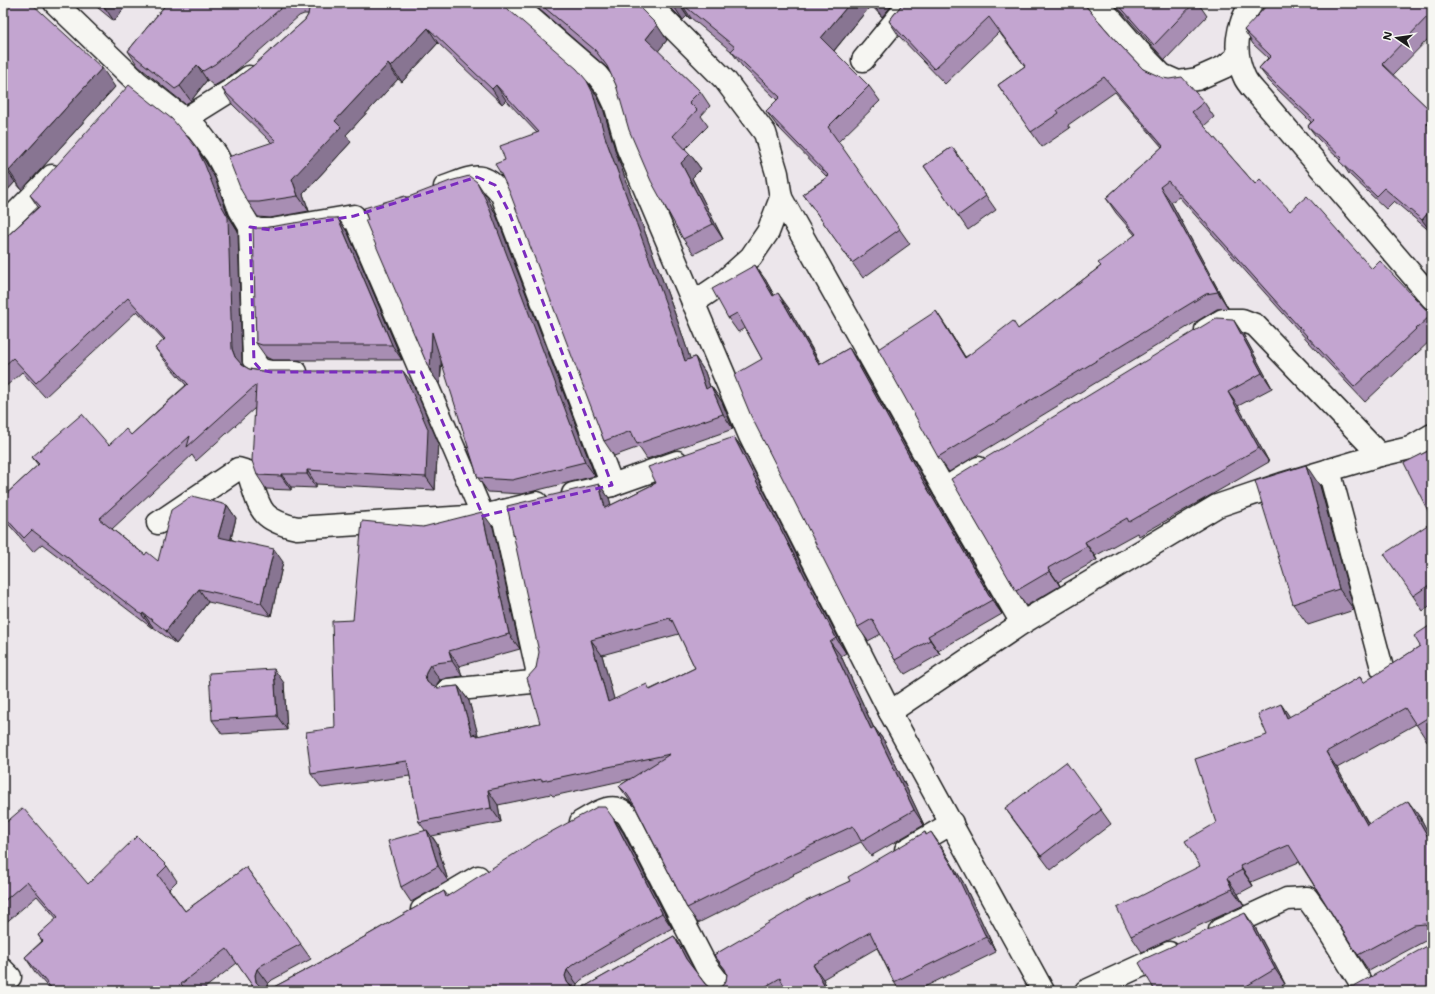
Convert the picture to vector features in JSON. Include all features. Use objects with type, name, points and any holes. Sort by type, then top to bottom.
[{"type":"street","points":[[55,3],[130,90],[185,119],[198,130],[216,154],[226,173],[240,210],[250,227],[254,362],[261,370],[271,372],[318,372]]},
{"type":"street","points":[[513,3],[597,75],[608,89],[615,104],[628,149],[750,436],[890,712],[1043,991]]},
{"type":"street","points":[[648,3],[726,80],[765,133],[777,173],[781,198],[944,489],[1022,623]]},
{"type":"street","points":[[863,60],[910,3]]},
{"type":"street","points":[[1096,3],[1162,75],[1178,82],[1197,79],[1224,67],[1238,57]]},
{"type":"street","points":[[1252,3],[1238,33],[1238,57],[1245,78],[1432,298]]},
{"type":"street","points":[[185,119],[234,89],[263,65]]},
{"type":"street","points":[[3,226],[63,163]]},
{"type":"street","points":[[426,193],[477,176],[483,177],[495,185],[502,195],[612,485]]},
{"type":"street","points":[[694,303],[721,284],[751,257],[768,232],[781,198]]},
{"type":"street","points":[[250,227],[259,230],[271,230],[354,216],[376,209]]},
{"type":"street","points":[[354,216],[421,372],[492,514],[537,669],[536,676],[532,682],[448,690]]},
{"type":"street","points":[[1189,340],[1223,320],[1242,320],[1255,325],[1380,455]]},
{"type":"street","points":[[397,372],[421,372]]},
{"type":"street","points":[[728,444],[750,436]]},
{"type":"street","points":[[890,712],[1022,623],[1217,506],[1282,484],[1380,455],[1410,448],[1432,436]]},
{"type":"street","points":[[944,489],[998,456]]},
{"type":"street","points":[[158,523],[238,469],[248,472],[260,508],[266,516],[273,520],[297,528],[492,514],[612,485],[692,457]]},
{"type":"street","points":[[1329,470],[1382,668]]},
{"type":"street","points":[[563,832],[603,810],[615,808],[626,813],[689,933],[713,962],[725,991]]},
{"type":"street","points":[[891,859],[952,823]]},
{"type":"street","points":[[407,919],[496,868]]},
{"type":"street","points":[[1086,991],[1287,899],[1306,898],[1317,912],[1362,990],[1383,978]]},
{"type":"street","points":[[669,945],[689,933]]},
{"type":"highlighted area","points":[[477,177],[495,185],[509,212],[612,485],[483,516],[421,372],[271,372],[261,370],[254,362],[250,227],[271,230],[354,216]]},
{"type":"building","points":[[3,3],[31,3],[102,68],[9,171],[3,164]]},
{"type":"building","points":[[167,3],[287,3],[215,64],[203,71],[197,65],[180,86],[175,89],[128,51]]},
{"type":"building","points":[[306,3],[501,3],[577,69],[587,81],[593,93],[605,137],[685,361],[695,357],[706,389],[711,386],[723,414],[637,444],[631,431],[604,441],[510,193],[495,164],[505,160],[500,146],[539,132],[496,85],[492,89],[428,28],[391,67],[388,64],[335,121],[341,127],[292,179],[298,196],[259,202],[248,202],[241,190],[228,157],[276,141],[222,89],[254,65],[305,20],[309,9]]},
{"type":"building","points":[[539,3],[635,3],[657,25],[646,39],[700,91],[689,102],[697,110],[673,136],[690,154],[681,163],[713,224],[683,239],[651,181],[629,130],[616,85],[607,66],[595,50]]},
{"type":"building","points":[[681,3],[850,3],[821,38],[869,86],[828,127],[900,229],[852,263],[803,194],[829,176],[766,111],[780,97],[731,51],[735,47]]},
{"type":"building","points":[[903,3],[1083,3],[1143,69],[1163,78],[1169,79],[1182,77],[1204,102],[1192,112],[1255,184],[1260,179],[1290,211],[1307,196],[1372,269],[1380,261],[1431,315],[1354,387],[1168,181],[1160,187],[1218,292],[1206,294],[938,457],[878,349],[936,311],[965,358],[1013,321],[1018,329],[1101,266],[1098,263],[1136,234],[1106,198],[1163,146],[1104,77],[1057,110],[1059,113],[1031,132],[998,85],[1025,66],[989,17],[934,69],[889,21]]},
{"type":"building","points":[[1117,3],[1194,3],[1154,45]]},
{"type":"building","points":[[1269,3],[1432,3],[1432,14],[1431,13],[1382,64],[1432,112],[1432,119],[1427,124],[1432,128],[1432,208],[1422,220],[1384,188],[1376,196],[1339,161],[1342,158],[1308,126],[1314,120],[1259,68],[1271,56],[1244,30]]},
{"type":"building","points":[[129,85],[172,119],[196,147],[205,165],[219,201],[228,217],[232,349],[235,357],[242,365],[249,369],[261,371],[403,371],[428,429],[426,477],[307,470],[307,474],[281,474],[281,476],[257,475],[252,461],[256,385],[187,447],[190,436],[99,519],[145,555],[147,552],[158,561],[171,510],[192,496],[227,505],[218,537],[274,549],[261,603],[199,589],[166,631],[143,613],[142,615],[32,530],[24,538],[3,515],[3,497],[39,464],[32,457],[82,414],[109,445],[126,429],[131,435],[188,384],[155,348],[165,339],[128,298],[36,383],[13,358],[3,367],[3,240],[40,206],[30,195]]},
{"type":"building","points":[[952,147],[986,196],[958,216],[924,166]]},
{"type":"building","points":[[469,176],[477,182],[487,202],[585,462],[512,480],[478,478],[432,332],[430,371],[365,220],[368,220],[364,208],[405,196],[406,198],[450,181]]},
{"type":"building","points":[[325,218],[338,218],[392,345],[262,345],[256,343],[253,228],[263,228]]},
{"type":"building","points":[[755,265],[773,296],[778,293],[819,365],[849,348],[923,481],[992,600],[928,636],[930,640],[895,660],[872,619],[858,627],[751,416],[734,375],[762,359],[737,313],[728,318],[712,289]]},
{"type":"building","points":[[1216,318],[1233,319],[1262,373],[1228,392],[1259,448],[1129,522],[1127,518],[1085,542],[1087,546],[1048,568],[1050,571],[1016,591],[951,479]]},
{"type":"building","points":[[734,437],[836,638],[830,642],[871,729],[874,727],[914,810],[861,841],[853,826],[782,859],[783,860],[687,908],[635,806],[627,794],[619,786],[670,754],[542,781],[542,779],[488,790],[491,808],[419,822],[407,761],[311,774],[306,732],[335,728],[332,621],[353,620],[362,521],[423,527],[482,512],[509,634],[449,651],[452,661],[430,665],[425,676],[427,682],[438,688],[458,686],[472,735],[477,734],[477,736],[540,723],[527,678],[536,668],[539,652],[507,506],[599,484],[605,508],[656,483],[648,467]],"holes":[[[670,618],[671,621],[672,620],[695,668],[650,690],[647,684],[608,702],[591,640]]]},
{"type":"building","points":[[1432,449],[1432,519],[1404,463]]},
{"type":"building","points":[[1306,465],[1339,589],[1293,604],[1255,481]]},
{"type":"building","points":[[1432,522],[1432,583],[1413,596],[1384,554]]},
{"type":"building","points":[[1432,624],[1432,715],[1416,725],[1405,708],[1326,752],[1367,825],[1408,801],[1432,844],[1432,931],[1425,924],[1414,925],[1358,955],[1289,845],[1240,866],[1242,870],[1227,878],[1232,889],[1131,936],[1117,908],[1200,866],[1185,841],[1216,823],[1195,759],[1267,735],[1258,714],[1281,704],[1287,718],[1360,677],[1363,683],[1420,646],[1414,636]]},
{"type":"building","points":[[274,669],[277,716],[212,720],[209,673]]},
{"type":"building","points":[[1066,762],[1101,810],[1041,856],[1005,808]]},
{"type":"building","points":[[597,807],[605,807],[613,818],[662,913],[571,966],[567,970],[565,976],[571,987],[577,989],[584,987],[674,936],[686,959],[705,984],[710,988],[716,989],[722,986],[726,981],[727,974],[714,955],[806,901],[850,881],[848,877],[925,832],[926,835],[931,832],[953,867],[986,937],[894,982],[870,932],[813,965],[827,991],[787,991],[780,978],[758,991],[256,991],[227,949],[181,984],[188,991],[54,991],[25,957],[43,941],[38,935],[58,917],[27,881],[3,902],[3,825],[23,808],[88,884],[137,836],[167,866],[158,875],[185,911],[246,867],[301,944],[257,969],[255,975],[256,982],[261,987],[267,989],[274,987],[321,962],[444,891],[446,897],[538,839]]},
{"type":"building","points":[[427,830],[438,866],[401,887],[388,841]]},
{"type":"building","points":[[1245,913],[1275,969],[1238,991],[1149,991],[1154,989],[1139,963],[1144,959]]},
{"type":"building","points":[[1432,941],[1432,991],[1333,991],[1341,986],[1354,986],[1429,945]]}]
